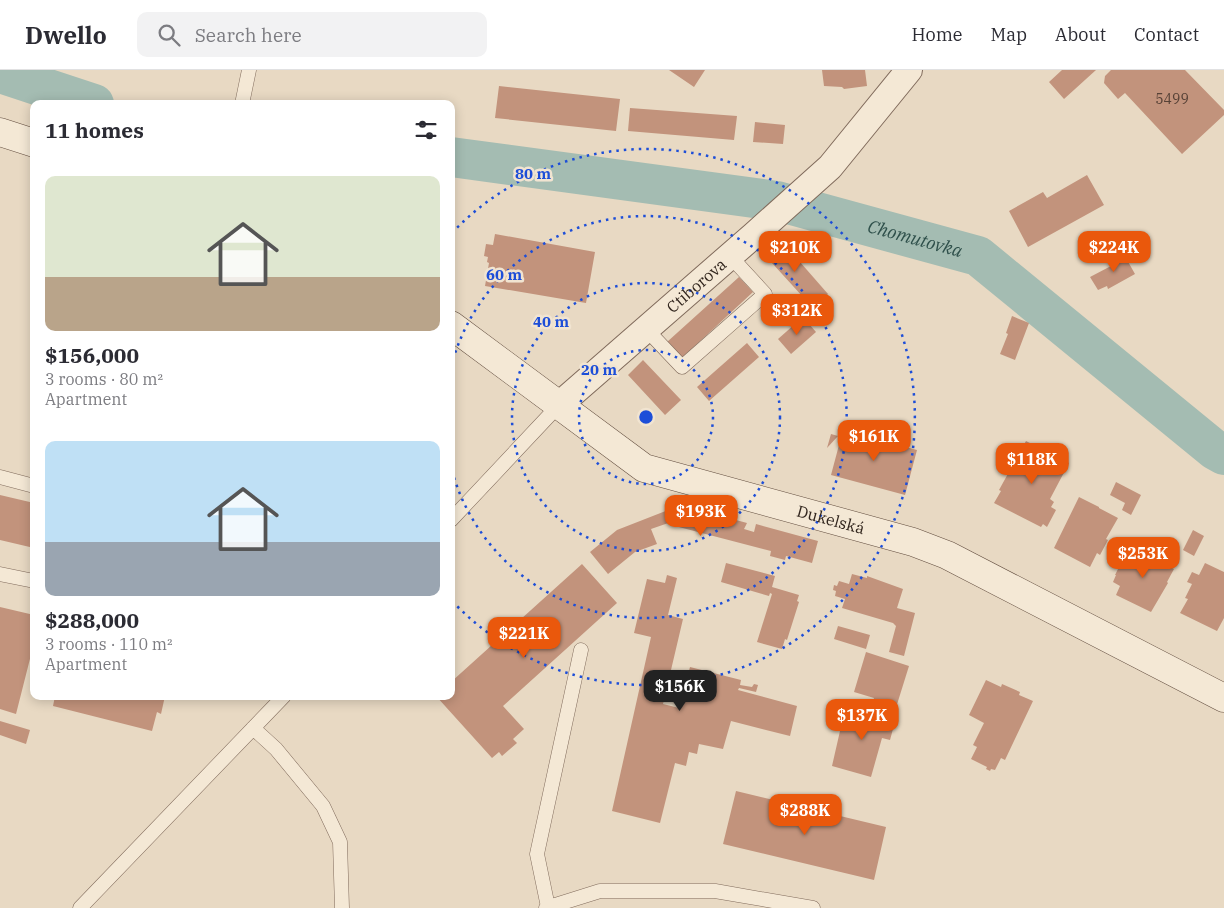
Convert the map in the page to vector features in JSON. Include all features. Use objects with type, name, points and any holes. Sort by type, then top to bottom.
[{"type":"street","name":"Ctiborova","points":[[558,405],[830,167],[909,70]]},
{"type":"street","points":[[0,132],[30,142]]},
{"type":"street","name":"Dukelská","points":[[455,328],[644,468],[930,548],[956,559],[1224,698]]},
{"type":"lane","points":[[243,100],[249,70]]},
{"type":"lane","points":[[646,329],[682,367],[765,294],[730,256]]},
{"type":"lane","points":[[455,516],[558,405]]},
{"type":"lane","points":[[0,477],[30,485]]},
{"type":"lane","points":[[0,574],[30,580]]},
{"type":"lane","points":[[581,650],[537,854],[547,908],[600,891],[715,892],[813,908]]},
{"type":"lane","points":[[80,908],[280,700]]},
{"type":"lane","points":[[253,728],[276,749],[323,806],[340,842],[342,908]]},
{"type":"building","points":[[669,70],[705,70],[694,87]]},
{"type":"building","points":[[822,70],[865,70],[867,86],[844,89],[842,87],[824,86]]},
{"type":"building","points":[[1062,70],[1096,70],[1064,99],[1049,82]]},
{"type":"building","points":[[1111,70],[1185,70],[1224,110],[1224,115],[1182,154],[1125,93],[1118,99],[1104,83],[1105,76]]},
{"type":"building","points":[[499,86],[620,99],[616,131],[495,118]]},
{"type":"building","points":[[630,108],[737,116],[734,140],[628,131]]},
{"type":"building","points":[[755,122],[785,125],[783,144],[753,142]]},
{"type":"building","points":[[1087,175],[1104,205],[1028,247],[1009,211],[1043,192],[1047,198]]},
{"type":"building","points":[[495,234],[595,252],[586,303],[485,286],[489,263],[487,262],[488,257],[484,256],[486,244],[493,245]]},
{"type":"building","points":[[779,238],[828,294],[813,308],[762,252]]},
{"type":"building","points":[[1122,251],[1135,274],[1108,289],[1107,286],[1098,290],[1090,277],[1111,266],[1107,260]]},
{"type":"building","points":[[739,277],[753,292],[682,358],[667,342]]},
{"type":"building","points":[[1012,316],[1029,323],[1015,360],[1000,354],[1008,334],[1006,333]]},
{"type":"building","points":[[803,317],[816,332],[791,354],[778,339]]},
{"type":"building","points":[[747,343],[759,357],[709,401],[697,387]]},
{"type":"building","points":[[643,360],[681,400],[665,415],[628,375]]},
{"type":"building","points":[[843,430],[917,450],[905,495],[831,475]]},
{"type":"building","points":[[831,434],[838,436],[827,448]]},
{"type":"building","points":[[1026,441],[1069,463],[1050,499],[1054,502],[1051,507],[1056,510],[1047,527],[1043,524],[1041,527],[994,503],[1001,491],[999,490]]},
{"type":"building","points":[[1116,482],[1141,495],[1131,515],[1122,510],[1125,503],[1110,495]]},
{"type":"building","points":[[0,495],[30,502],[30,547],[0,540]]},
{"type":"building","points":[[1079,497],[1118,518],[1106,539],[1108,540],[1100,555],[1097,553],[1090,567],[1054,548]]},
{"type":"building","points":[[681,505],[747,523],[744,529],[754,532],[756,524],[818,541],[812,563],[786,556],[785,560],[770,556],[771,551],[675,526],[677,520],[651,529],[657,544],[635,552],[608,574],[590,552],[617,530]]},
{"type":"building","points":[[1193,530],[1204,536],[1194,556],[1183,550]]},
{"type":"building","points":[[1136,546],[1159,558],[1158,561],[1174,569],[1151,612],[1116,595],[1120,586],[1113,582],[1121,563],[1126,565]]},
{"type":"building","points":[[726,563],[775,576],[772,587],[799,595],[797,601],[799,602],[787,640],[785,639],[782,649],[757,642],[772,594],[770,593],[769,596],[721,582]]},
{"type":"building","points":[[1205,563],[1224,572],[1224,618],[1217,631],[1180,613],[1188,599],[1185,598],[1192,584],[1187,582],[1192,572],[1199,575]]},
{"type":"building","points":[[582,564],[617,603],[503,706],[524,729],[513,739],[517,743],[502,756],[499,752],[492,758],[440,700],[455,700],[455,678]]},
{"type":"building","points":[[852,574],[867,578],[867,576],[903,589],[897,608],[915,613],[904,656],[889,652],[896,626],[893,623],[842,608],[845,599],[835,596],[834,585],[837,586],[839,581],[849,584]]},
{"type":"building","points":[[667,575],[677,578],[668,615],[683,619],[663,704],[679,708],[690,667],[741,680],[740,685],[752,687],[754,684],[758,685],[756,692],[739,688],[738,690],[797,706],[790,736],[731,721],[723,749],[699,744],[697,754],[689,752],[686,766],[675,763],[660,823],[612,811],[651,637],[634,633],[647,579],[665,583]]},
{"type":"building","points":[[0,607],[30,614],[30,659],[16,714],[0,709]]},
{"type":"building","points":[[838,626],[870,635],[866,649],[834,639]]},
{"type":"building","points":[[866,652],[909,666],[894,714],[871,708],[874,698],[854,692]]},
{"type":"building","points":[[986,680],[1001,687],[1002,684],[1020,692],[1019,695],[1033,701],[1005,760],[1001,758],[995,770],[991,769],[990,771],[986,769],[987,767],[971,759],[977,747],[973,745],[984,723],[969,715]]},
{"type":"building","points":[[54,700],[164,700],[161,714],[157,712],[152,731],[53,706]]},
{"type":"building","points":[[867,709],[896,718],[890,740],[882,738],[871,777],[832,766],[840,731],[842,731],[848,711],[865,716]]},
{"type":"building","points":[[0,721],[30,730],[26,744],[0,735]]},
{"type":"building","points":[[736,791],[886,827],[874,880],[723,844]]},
{"type":"waterway","name":"Chomutovka","points":[[0,73],[82,100]]},
{"type":"waterway","name":"Chomutovka","points":[[455,158],[777,201],[978,256],[1215,450],[1224,455]]}]
